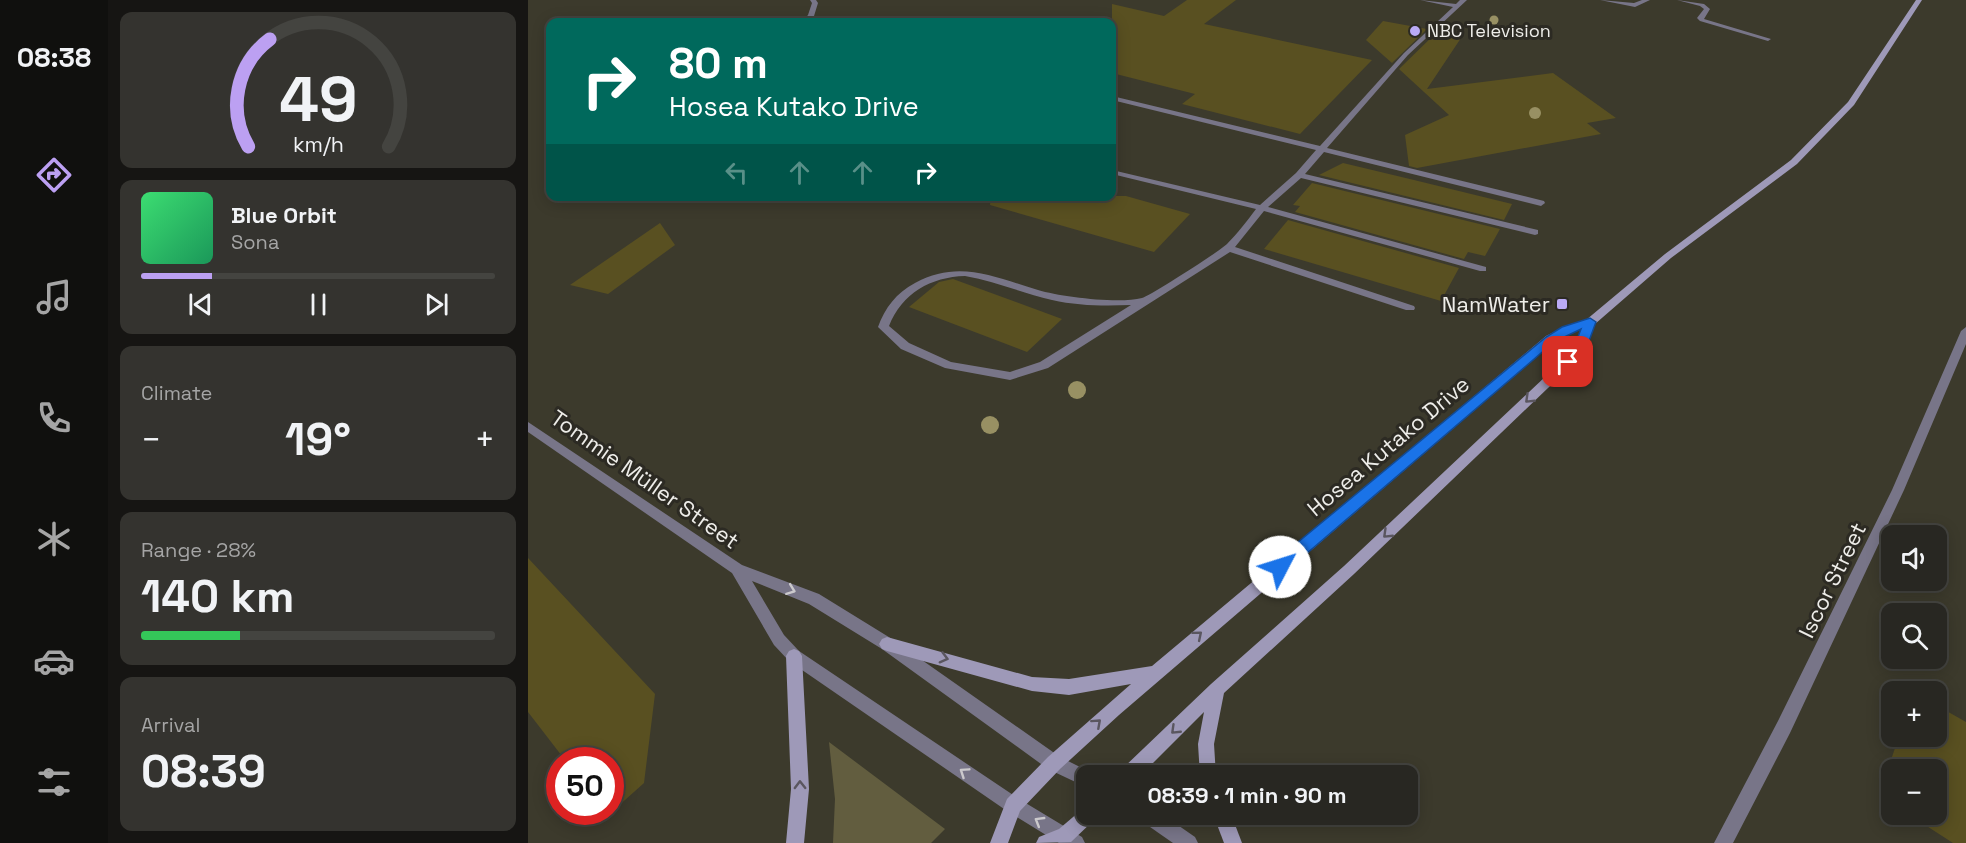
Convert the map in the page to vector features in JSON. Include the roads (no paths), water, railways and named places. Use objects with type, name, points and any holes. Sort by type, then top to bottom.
[{"type":"main road","name":"Hosea Kutako Drive","points":[[999,843],[1013,805],[1054,763],[1153,673],[1550,339],[1566,330],[1590,322],[1668,255],[1794,162],[1851,103],[1919,0]]},
{"type":"main road","name":"Hosea Kutako Drive","points":[[1139,765],[1349,570],[1568,362],[1579,349],[1590,322]]},
{"type":"main road","points":[[887,644],[1032,684],[1069,687],[1153,673]]},
{"type":"main road","points":[[794,656],[800,789],[795,843]]},
{"type":"main road","points":[[1207,765],[1206,744],[1218,689]]},
{"type":"main road","points":[[1045,843],[1070,840],[1080,825]]},
{"type":"main road","points":[[1226,825],[1233,843]]},
{"type":"street","points":[[809,18],[815,3],[813,0]]},
{"type":"street","points":[[1423,0],[1461,3]]},
{"type":"street","points":[[1603,0],[1635,5],[1647,0]]},
{"type":"street","points":[[1680,0],[1702,5],[1707,9],[1700,18],[1710,24],[1768,39]]},
{"type":"street","points":[[1145,301],[1108,303],[1055,297],[1026,291],[978,274],[951,272],[928,278],[907,292],[890,309],[883,327],[905,346],[949,365],[1010,376],[1044,364],[1145,301],[1228,248],[1262,208],[1299,175],[1406,54],[1461,3]]},
{"type":"street","points":[[1116,99],[1320,151],[1540,203]]},
{"type":"street","points":[[1116,173],[1262,208],[1483,269]]},
{"type":"street","points":[[1299,175],[1535,232]]},
{"type":"street","points":[[1228,248],[1410,308]]},
{"type":"street","name":"Iscor Street","points":[[1723,843],[1784,727],[1898,490],[1966,330]]},
{"type":"street","name":"Tommie Müller Street","points":[[528,426],[737,569],[814,599],[887,644],[1054,763],[1076,774]]},
{"type":"street","name":"Tommie Müller Street","points":[[737,569],[779,640],[794,656],[1013,805],[1070,840]]},
{"type":"street","points":[[1162,825],[1189,843]]},
{"type":"place","name":"NBC Television","points":[[1415,31]]},
{"type":"place","name":"NamWater","points":[[1562,304]]}]
